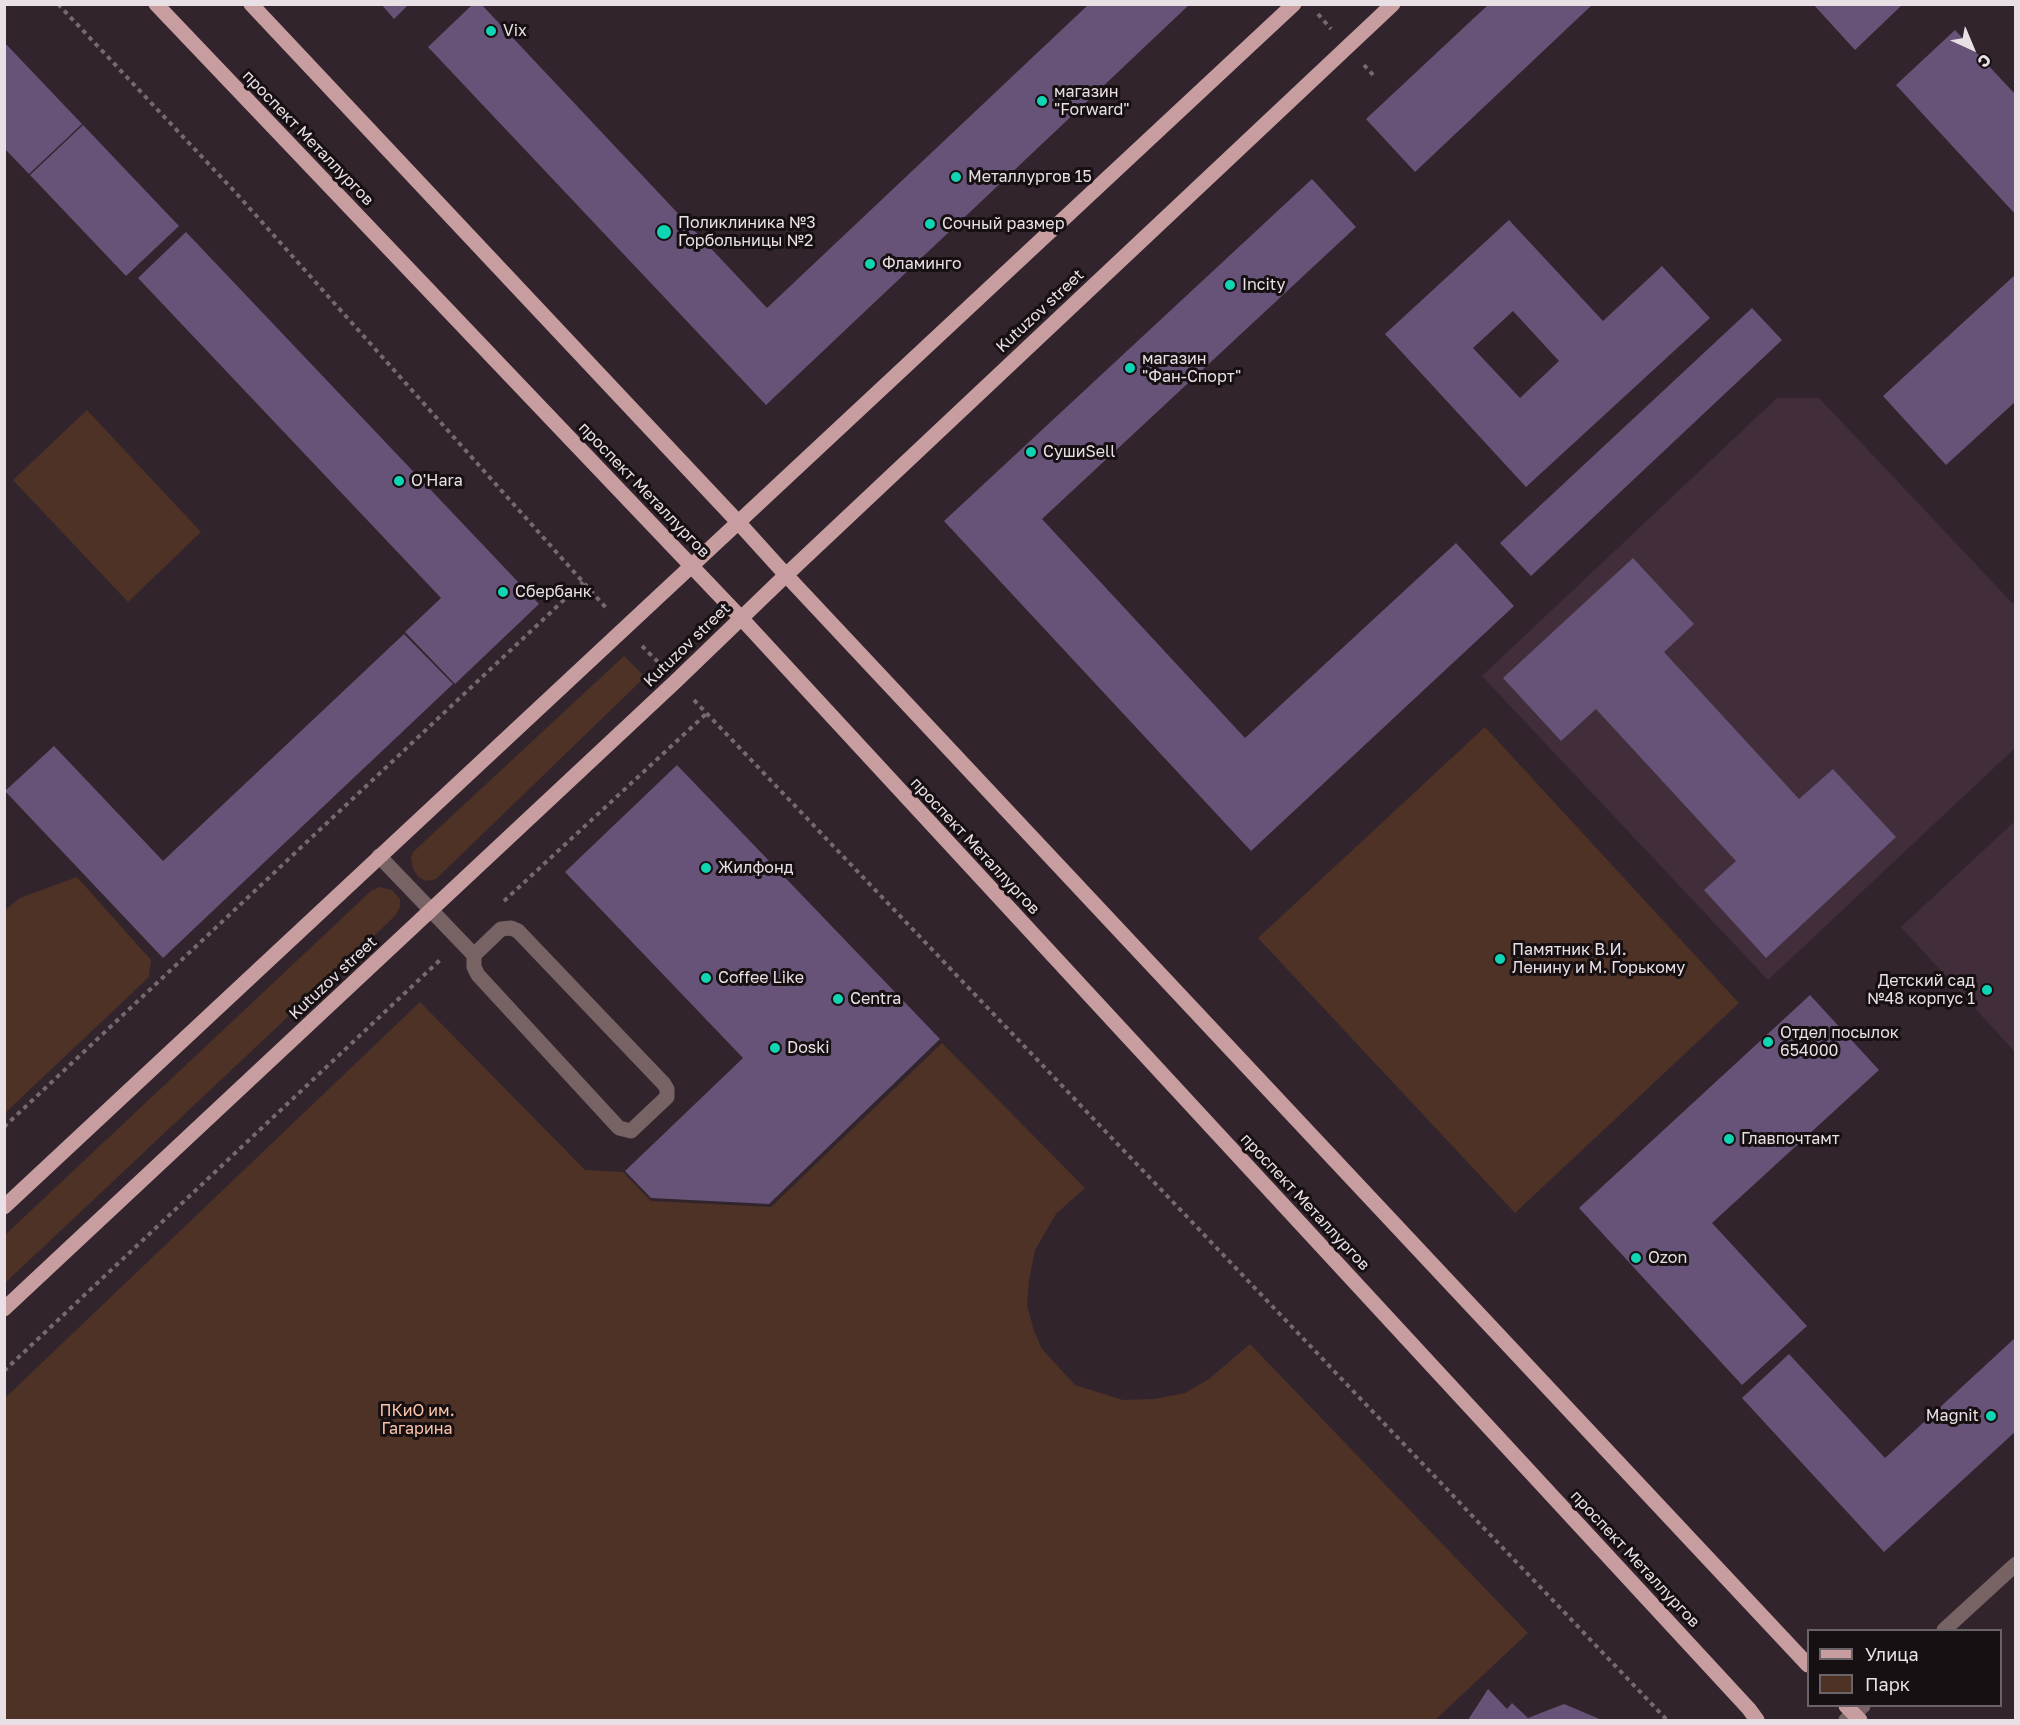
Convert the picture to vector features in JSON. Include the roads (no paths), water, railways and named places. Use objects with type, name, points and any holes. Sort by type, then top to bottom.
[{"type":"main road","name":"проспект Металлургов","points":[[156,4],[742,619],[1758,1720]]},
{"type":"main road","points":[[250,4],[1807,1663]]},
{"type":"main road","points":[[4,1207],[1294,4]]},
{"type":"main road","name":"Kutuzov street","points":[[4,1309],[742,619],[1392,4]]},
{"type":"street","points":[[379,856],[474,955],[474,967],[478,975],[619,1128],[631,1131],[667,1097],[664,1084],[518,932],[510,928],[501,929],[474,955]]},
{"type":"street","points":[[1945,1629],[2016,1564]]},
{"type":"place","name":"Vix","points":[[491,31]]},
{"type":"place","name":"магазин \"Forward\"","points":[[1042,101]]},
{"type":"place","name":"Металлургов 15","points":[[956,177]]},
{"type":"place","name":"Сочный размер","points":[[930,224]]},
{"type":"place","name":"Поликлиника №3 Горбольницы №2","points":[[664,232]]},
{"type":"place","name":"Фламинго","points":[[870,264]]},
{"type":"place","name":"Incity","points":[[1230,285]]},
{"type":"place","name":"магазин \"Фан-Спорт\"","points":[[1130,368]]},
{"type":"place","name":"СушиSell","points":[[1031,452]]},
{"type":"place","name":"O'Hara","points":[[399,481]]},
{"type":"place","name":"Сбербанк","points":[[503,592]]},
{"type":"place","name":"Жилфонд","points":[[706,868]]},
{"type":"place","name":"Памятник В.И. Ленину и М. Горькому","points":[[1500,959]]},
{"type":"place","name":"Coffee Like","points":[[706,978]]},
{"type":"place","name":"Детский сад №48 корпус 1","points":[[1987,990]]},
{"type":"place","name":"Centra","points":[[838,999]]},
{"type":"place","name":"Отдел посылок 654000","points":[[1768,1042]]},
{"type":"place","name":"Doski","points":[[775,1048]]},
{"type":"place","name":"Главпочтамт","points":[[1729,1139]]},
{"type":"place","name":"Ozon","points":[[1636,1258]]},
{"type":"place","name":"Magnit","points":[[1991,1416]]},
{"type":"park label","name":"ПКиО им. Гагарина","points":[[417,1420]]}]
